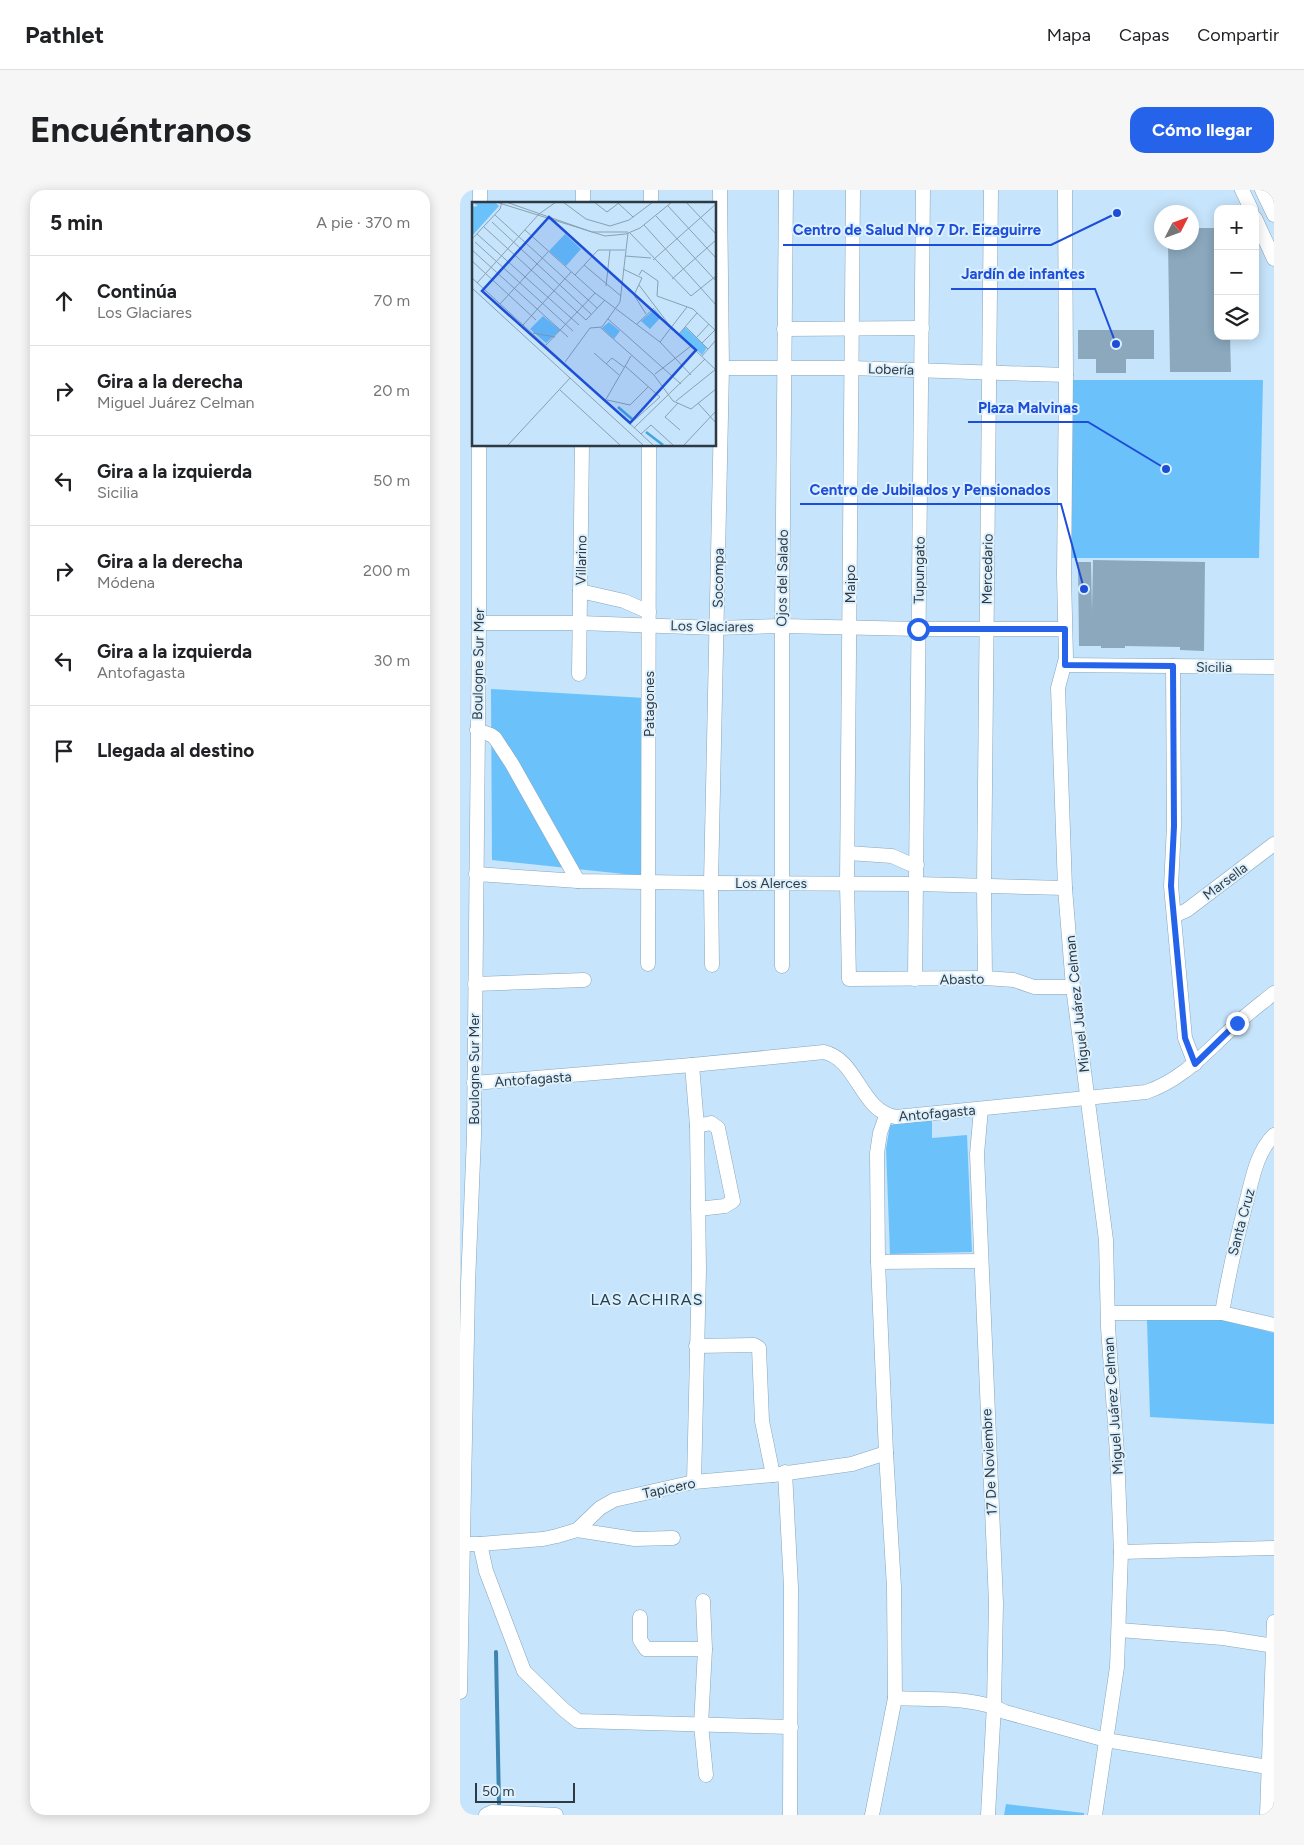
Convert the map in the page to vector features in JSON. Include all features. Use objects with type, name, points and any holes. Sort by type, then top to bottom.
[{"type":"street","name":"Socompa","points":[[712,966],[711,883],[717,628],[720,190]]},
{"type":"street","name":"Ojos del Salado","points":[[782,966],[782,626],[786,190]]},
{"type":"street","name":"Maipo","points":[[849,979],[847,883],[853,190]]},
{"type":"street","name":"Tupungato","points":[[915,979],[923,190]]},
{"type":"street","name":"Mercedario","points":[[985,978],[984,886],[990,372],[990,190]]},
{"type":"street","name":"Miguel Juárez Celman","points":[[1065,190],[1065,665],[1058,688],[1065,888],[1073,987],[1104,1215],[1121,1552],[1117,1667],[1095,1815]]},
{"type":"street","points":[[1242,190],[1249,205]]},
{"type":"street","points":[[1262,190],[1274,215]]},
{"type":"street","points":[[1259,227],[1274,259]]},
{"type":"street","points":[[784,329],[922,328]]},
{"type":"street","name":"Lobería","points":[[718,368],[851,368],[1066,375]]},
{"type":"street","name":"Boulogne Sur Mer","points":[[460,1692],[474,1083],[479,623],[478,446]]},
{"type":"street","name":"Villarino","points":[[579,674],[582,446]]},
{"type":"street","name":"Patagones","points":[[648,964],[649,446]]},
{"type":"street","points":[[580,591],[624,601],[649,619]]},
{"type":"street","name":"Los Glaciares","points":[[479,623],[580,623],[649,619],[717,628],[850,626],[918,629],[1065,629]]},
{"type":"street","name":"Sicilia","points":[[1065,665],[1274,667]]},
{"type":"street","points":[[1173,666],[1174,826],[1171,886],[1185,1038],[1195,1064]]},
{"type":"street","points":[[477,730],[495,738],[578,881]]},
{"type":"street","name":"Marsella","points":[[1174,916],[1188,910],[1274,844]]},
{"type":"street","points":[[848,853],[892,856],[917,865]]},
{"type":"street","name":"Los Alerces","points":[[476,874],[578,881],[917,884],[1065,888]]},
{"type":"street","name":"Abasto","points":[[849,979],[985,978],[1014,980],[1034,987],[1073,987]]},
{"type":"street","points":[[475,984],[584,980]]},
{"type":"street","name":"Antofagasta","points":[[474,1083],[824,1052],[833,1054],[841,1060],[872,1104],[886,1116],[896,1118],[1146,1092],[1167,1084],[1195,1064],[1237,1023],[1274,993]]},
{"type":"street","points":[[692,1065],[697,1126],[699,1270],[694,1482]]},
{"type":"street","name":"17 De Noviembre","points":[[981,1109],[977,1154],[980,1260],[996,1602],[994,1706],[988,1815]]},
{"type":"street","points":[[872,1815],[895,1698],[894,1586],[878,1262],[877,1154],[880,1133],[886,1116]]},
{"type":"street","points":[[697,1126],[711,1123],[718,1128],[733,1201],[725,1206],[698,1209]]},
{"type":"street","name":"Santa Cruz","points":[[1222,1313],[1232,1258],[1257,1162],[1264,1146],[1274,1136]]},
{"type":"street","points":[[878,1262],[980,1260]]},
{"type":"street","points":[[1108,1313],[1222,1313],[1274,1325]]},
{"type":"street","points":[[696,1346],[754,1345],[760,1348],[762,1422],[779,1474],[791,1587],[790,1815]]},
{"type":"street","name":"Tapicero","points":[[462,1544],[543,1539],[577,1530],[608,1503],[694,1482],[779,1474],[852,1464],[886,1452]]},
{"type":"street","points":[[577,1530],[635,1539],[673,1538]]},
{"type":"street","points":[[480,1544],[486,1571],[521,1665],[536,1684],[578,1721],[791,1727]]},
{"type":"street","points":[[1121,1552],[1274,1548]]},
{"type":"street","points":[[703,1601],[705,1649],[701,1724],[706,1775]]},
{"type":"street","points":[[640,1617],[640,1640],[646,1649],[705,1649]]},
{"type":"street","points":[[1267,1815],[1274,1623]]},
{"type":"street","points":[[1119,1630],[1223,1638],[1274,1646]]},
{"type":"street","points":[[895,1698],[977,1702],[994,1706],[1005,1712],[1106,1740],[1268,1767]]},
{"type":"street","points":[[486,1815],[492,1812],[556,1815]]},
{"type":"shaded area","points":[[1070,380],[1263,380],[1259,558],[1071,558]]},
{"type":"shaded area","points":[[491,689],[645,698],[643,876],[492,860]]},
{"type":"shaded area","points":[[932,1120],[932,1138],[967,1135],[972,1252],[890,1254],[886,1149],[890,1125]]},
{"type":"shaded area","points":[[1147,1320],[1225,1320],[1274,1333],[1274,1424],[1150,1417]]},
{"type":"shaded area","points":[[1006,1804],[1084,1813],[1084,1815],[1004,1815]]},
{"type":"building","points":[[1199,228],[1214,228],[1214,340],[1230,340],[1231,372],[1170,372],[1168,250],[1199,250]]},
{"type":"building","points":[[1078,330],[1154,330],[1154,359],[1126,359],[1126,373],[1096,373],[1096,359],[1078,359]]},
{"type":"building","points":[[1093,560],[1205,562],[1204,651],[1180,650],[1180,647],[1125,646],[1125,648],[1101,648],[1101,646],[1079,646],[1078,562],[1091,562],[1092,611]]},
{"type":"waterway","points":[[496,1652],[499,1804]]},
{"type":"place","name":"Centro de Salud Nro 7 Dr. Eizaguirre","points":[[1117,213]]},
{"type":"place","name":"Jardín de infantes","points":[[1116,344]]},
{"type":"place","name":"Plaza Malvinas","points":[[1166,469]]},
{"type":"place","name":"Centro de Jubilados y Pensionados","points":[[1084,589]]},
{"type":"district","name":"LAS ACHIRAS","points":[[647,1299]]},
{"type":"route","points":[[918,629],[1065,629],[1065,665],[1173,666],[1174,826],[1171,886],[1185,1038],[1195,1064],[1237,1023]]}]
